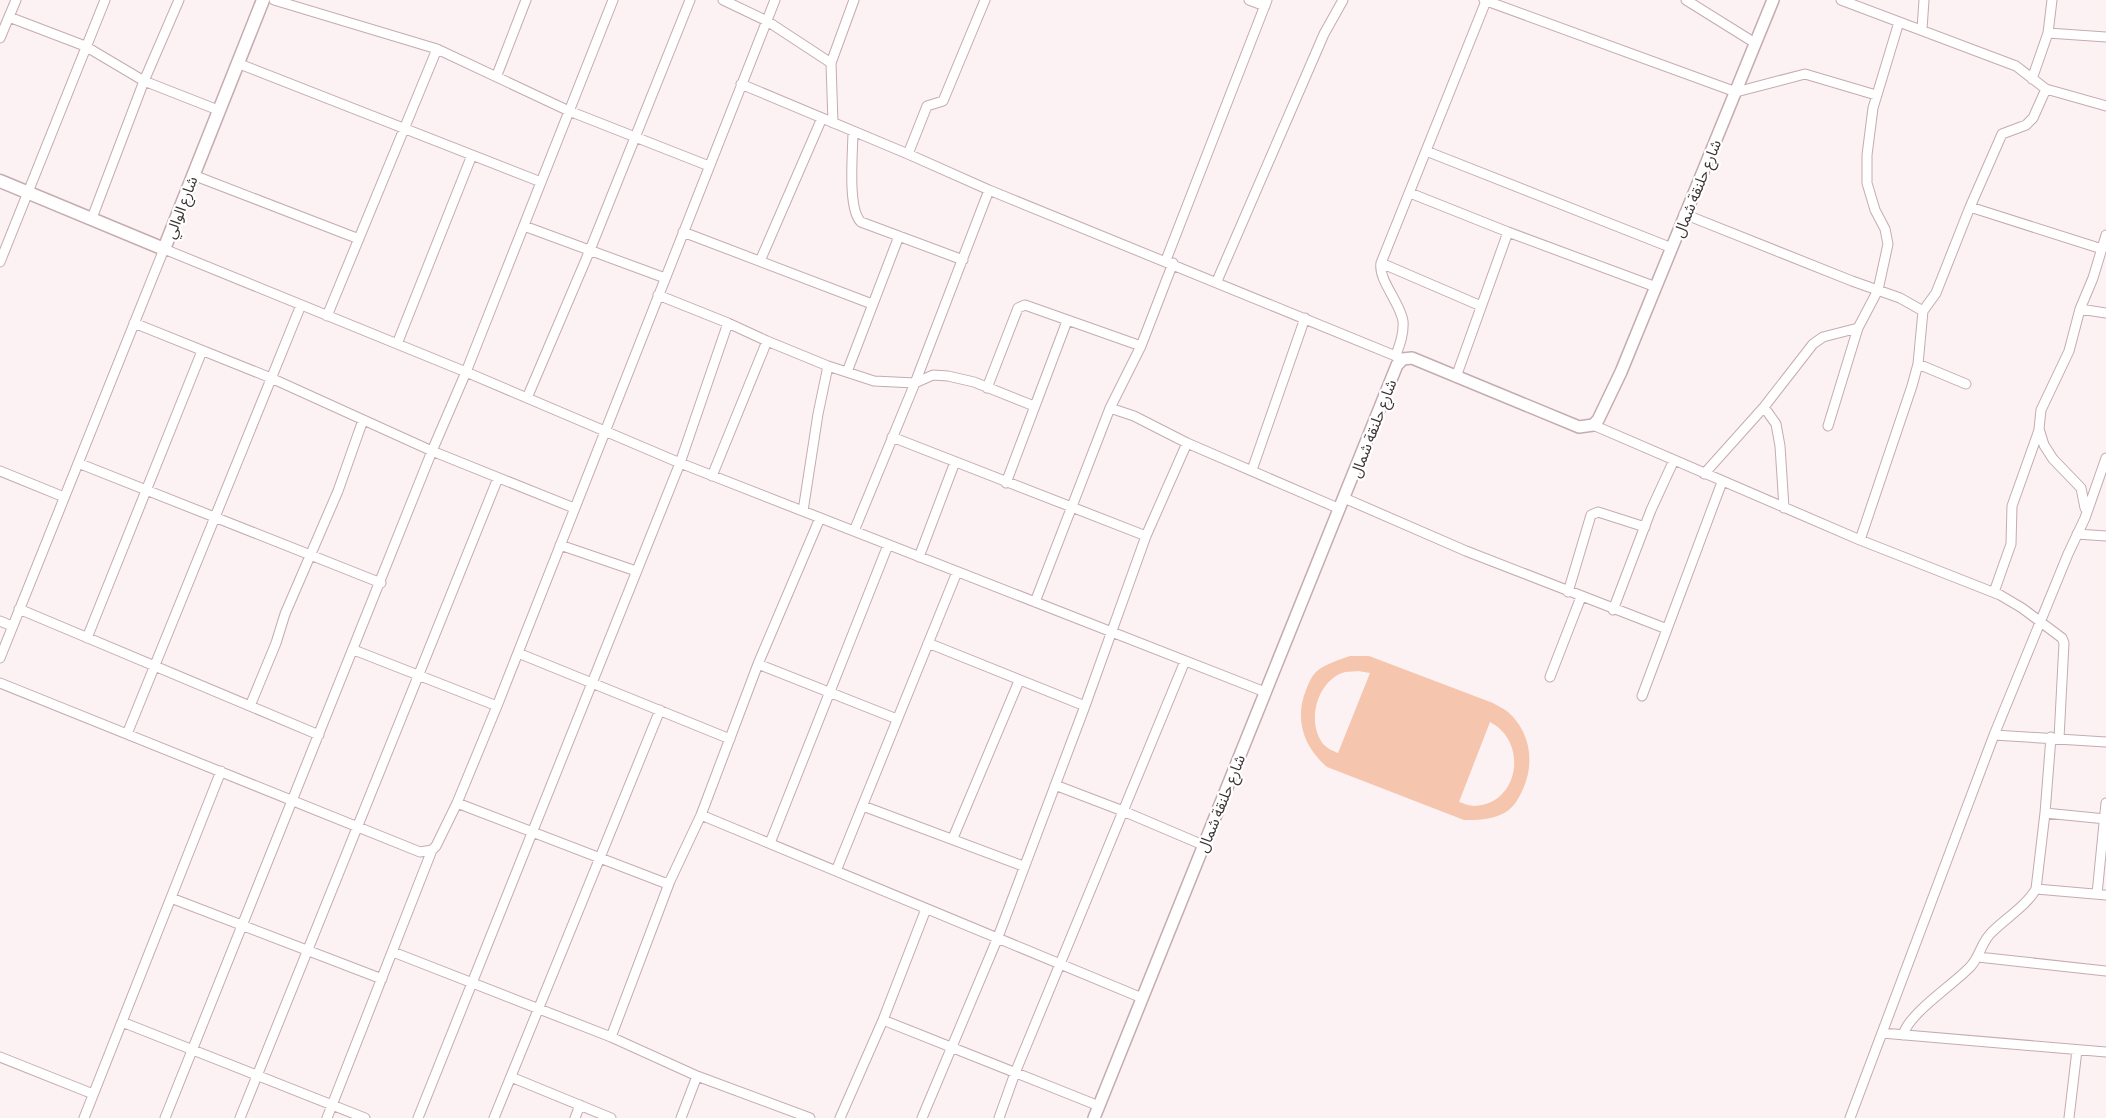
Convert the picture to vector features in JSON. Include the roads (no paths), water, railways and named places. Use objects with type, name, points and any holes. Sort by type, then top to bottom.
[{"type":"main road","name":"شارع الوالي","points":[[0,180],[164,249],[263,0]]},
{"type":"street","points":[[0,38],[15,2],[4,0]]},
{"type":"street","points":[[0,262],[105,0]]},
{"type":"street","points":[[92,218],[144,81],[178,0]]},
{"type":"street","points":[[274,0],[437,49],[570,111],[709,166]]},
{"type":"street","points":[[497,76],[526,0]]},
{"type":"street","points":[[165,1118],[381,583],[432,451],[466,372],[613,0]]},
{"type":"street","points":[[527,398],[590,250],[690,0]]},
{"type":"street","points":[[723,0],[767,20],[830,63]]},
{"type":"street","points":[[327,1118],[432,850],[457,803],[497,706],[775,0]]},
{"type":"street","points":[[833,123],[830,63],[854,0]]},
{"type":"street","points":[[908,154],[926,106],[943,101],[985,0]]},
{"type":"street","points":[[1035,602],[1110,408],[1141,346],[1169,262],[1266,3],[1249,0]]},
{"type":"street","points":[[1216,281],[1324,34],[1343,0]]},
{"type":"street","points":[[1399,357],[1403,321],[1399,308],[1381,271],[1381,262],[1485,0],[1736,92],[1805,74],[1876,96]]},
{"type":"street","points":[[1686,0],[1755,43]]},
{"type":"street","name":"شارع حلنقة شمال","points":[[1592,425],[1601,416],[1656,287],[1684,214],[1773,0]]},
{"type":"street","points":[[1841,0],[1854,2],[1899,22],[1922,29],[2016,66],[2046,89],[2106,106]]},
{"type":"street","points":[[1922,29],[1924,0]]},
{"type":"street","points":[[2032,79],[2048,32],[2052,0]]},
{"type":"street","points":[[9,17],[85,46],[144,81],[218,110]]},
{"type":"street","points":[[1828,426],[1858,328],[1878,290],[1888,244],[1885,229],[1875,210],[1867,183],[1867,155],[1876,96],[1899,22]]},
{"type":"street","points":[[2048,32],[2106,37]]},
{"type":"street","points":[[328,316],[437,49]]},
{"type":"street","points":[[237,63],[541,182]]},
{"type":"street","points":[[741,84],[989,190],[1399,357],[1412,358],[1574,426],[1592,425],[1860,540],[1994,592],[2022,608],[2062,638],[2064,643],[2055,738],[2036,889],[2031,897],[1990,933],[1978,957],[1910,1021],[1903,1035]]},
{"type":"street","points":[[1860,540],[1893,445],[1918,364],[1924,312],[1936,293],[1970,207],[2002,134],[2026,124],[2033,118],[2046,89]]},
{"type":"street","points":[[760,261],[822,118]]},
{"type":"street","points":[[853,131],[853,203],[856,218],[861,222],[963,260]]},
{"type":"street","points":[[1426,151],[1672,248]]},
{"type":"street","points":[[397,344],[472,155]]},
{"type":"street","points":[[193,174],[359,239]]},
{"type":"street","points":[[854,531],[963,260],[989,190]]},
{"type":"street","points":[[1410,193],[1656,287]]},
{"type":"street","points":[[1970,207],[2102,249]]},
{"type":"street","points":[[1684,214],[1900,298],[1924,312]]},
{"type":"street","points":[[524,226],[665,278]]},
{"type":"street","points":[[683,232],[872,304]]},
{"type":"street","points":[[1456,377],[1508,232]]},
{"type":"street","points":[[1994,592],[2011,544],[2012,506],[2039,429],[2041,410],[2069,352],[2080,310],[2093,278],[2106,235]]},
{"type":"street","points":[[847,372],[899,236]]},
{"type":"street","points":[[0,658],[164,249],[466,372],[712,476],[1265,692]]},
{"type":"street","points":[[1381,262],[1482,306]]},
{"type":"street","points":[[658,295],[828,366],[874,381],[914,383],[933,375],[948,376],[987,388],[1034,406]]},
{"type":"street","points":[[127,734],[301,305]]},
{"type":"street","points":[[987,388],[1018,308],[1025,305],[1141,346]]},
{"type":"street","points":[[2080,310],[2106,313]]},
{"type":"street","points":[[1252,470],[1305,318]]},
{"type":"street","points":[[1006,483],[1067,321]]},
{"type":"street","points":[[134,323],[271,378],[432,451],[574,508]]},
{"type":"street","points":[[418,1118],[680,463],[728,323]]},
{"type":"street","points":[[1704,474],[1764,407],[1813,344],[1824,337],[1858,328]]},
{"type":"street","points":[[712,476],[767,341]]},
{"type":"street","points":[[87,638],[202,351]]},
{"type":"street","name":"شارع حلنقة شمال","points":[[1094,1118],[1399,357]]},
{"type":"street","points":[[1918,364],[1966,384]]},
{"type":"street","points":[[803,511],[818,414],[828,366]]},
{"type":"street","points":[[1764,407],[1776,424],[1780,446],[1784,508]]},
{"type":"street","points":[[1110,408],[1134,416],[1188,443],[1252,470],[1342,503],[1667,630]]},
{"type":"street","points":[[250,706],[310,555],[338,491],[363,420]]},
{"type":"street","points":[[2039,429],[2044,446],[2053,459],[2081,488],[2086,503],[2085,518]]},
{"type":"street","points":[[892,437],[1070,508],[1146,536]]},
{"type":"street","points":[[922,1118],[998,937],[1085,706],[1146,536],[1188,443]]},
{"type":"street","points":[[1850,1118],[1994,735],[2085,518],[2106,458]]},
{"type":"street","points":[[1613,610],[1645,526],[1674,460]]},
{"type":"street","points":[[919,557],[955,462]]},
{"type":"street","points":[[78,463],[381,583]]},
{"type":"street","points":[[0,470],[64,497]]},
{"type":"street","points":[[240,1118],[498,478]]},
{"type":"street","points":[[1642,696],[1722,482]]},
{"type":"street","points":[[1568,592],[1591,515],[1598,512],[1645,526]]},
{"type":"street","points":[[611,1037],[670,881],[701,815],[758,664],[820,518]]},
{"type":"street","points":[[2077,534],[2106,536]]},
{"type":"street","points":[[560,545],[636,572]]},
{"type":"street","points":[[770,844],[888,545]]},
{"type":"street","points":[[836,871],[958,572]]},
{"type":"street","points":[[1550,677],[1582,597]]},
{"type":"street","points":[[19,609],[320,735]]},
{"type":"street","points":[[0,621],[12,626]]},
{"type":"street","points":[[928,643],[1085,706]]},
{"type":"street","points":[[354,650],[497,706]]},
{"type":"street","points":[[518,653],[730,739]]},
{"type":"street","points":[[999,1118],[1015,1073],[1062,964],[1185,661]]},
{"type":"street","points":[[758,664],[897,719]]},
{"type":"street","points":[[953,838],[1019,680]]},
{"type":"street","points":[[0,683],[420,852],[432,850]]},
{"type":"street","points":[[494,1118],[660,710]]},
{"type":"street","points":[[1994,735],[2106,742]]},
{"type":"street","points":[[84,1118],[221,771]]},
{"type":"street","points":[[1055,785],[1123,811],[1202,845]]},
{"type":"street","points":[[457,803],[600,857],[659,882],[670,881]]},
{"type":"street","points":[[2036,889],[2102,894],[2106,803]]},
{"type":"street","points":[[863,806],[1024,866]]},
{"type":"street","points":[[2045,814],[2105,819]]},
{"type":"street","points":[[701,815],[1142,998]]},
{"type":"street","points":[[171,898],[382,979]]},
{"type":"street","points":[[840,1118],[882,1020],[926,909]]},
{"type":"street","points":[[393,952],[611,1037],[697,1076],[810,1118]]},
{"type":"street","points":[[1978,957],[2106,972]]},
{"type":"street","points":[[882,1020],[1099,1106]]},
{"type":"street","points":[[122,1022],[365,1118]]},
{"type":"street","points":[[1882,1033],[2106,1052]]},
{"type":"street","points":[[2069,1118],[2076,1050]]},
{"type":"street","points":[[0,1057],[93,1094]]},
{"type":"street","points":[[681,1118],[697,1076]]},
{"type":"street","points":[[510,1077],[611,1118]]},
{"type":"street","points":[[575,1118],[580,1105]]}]
